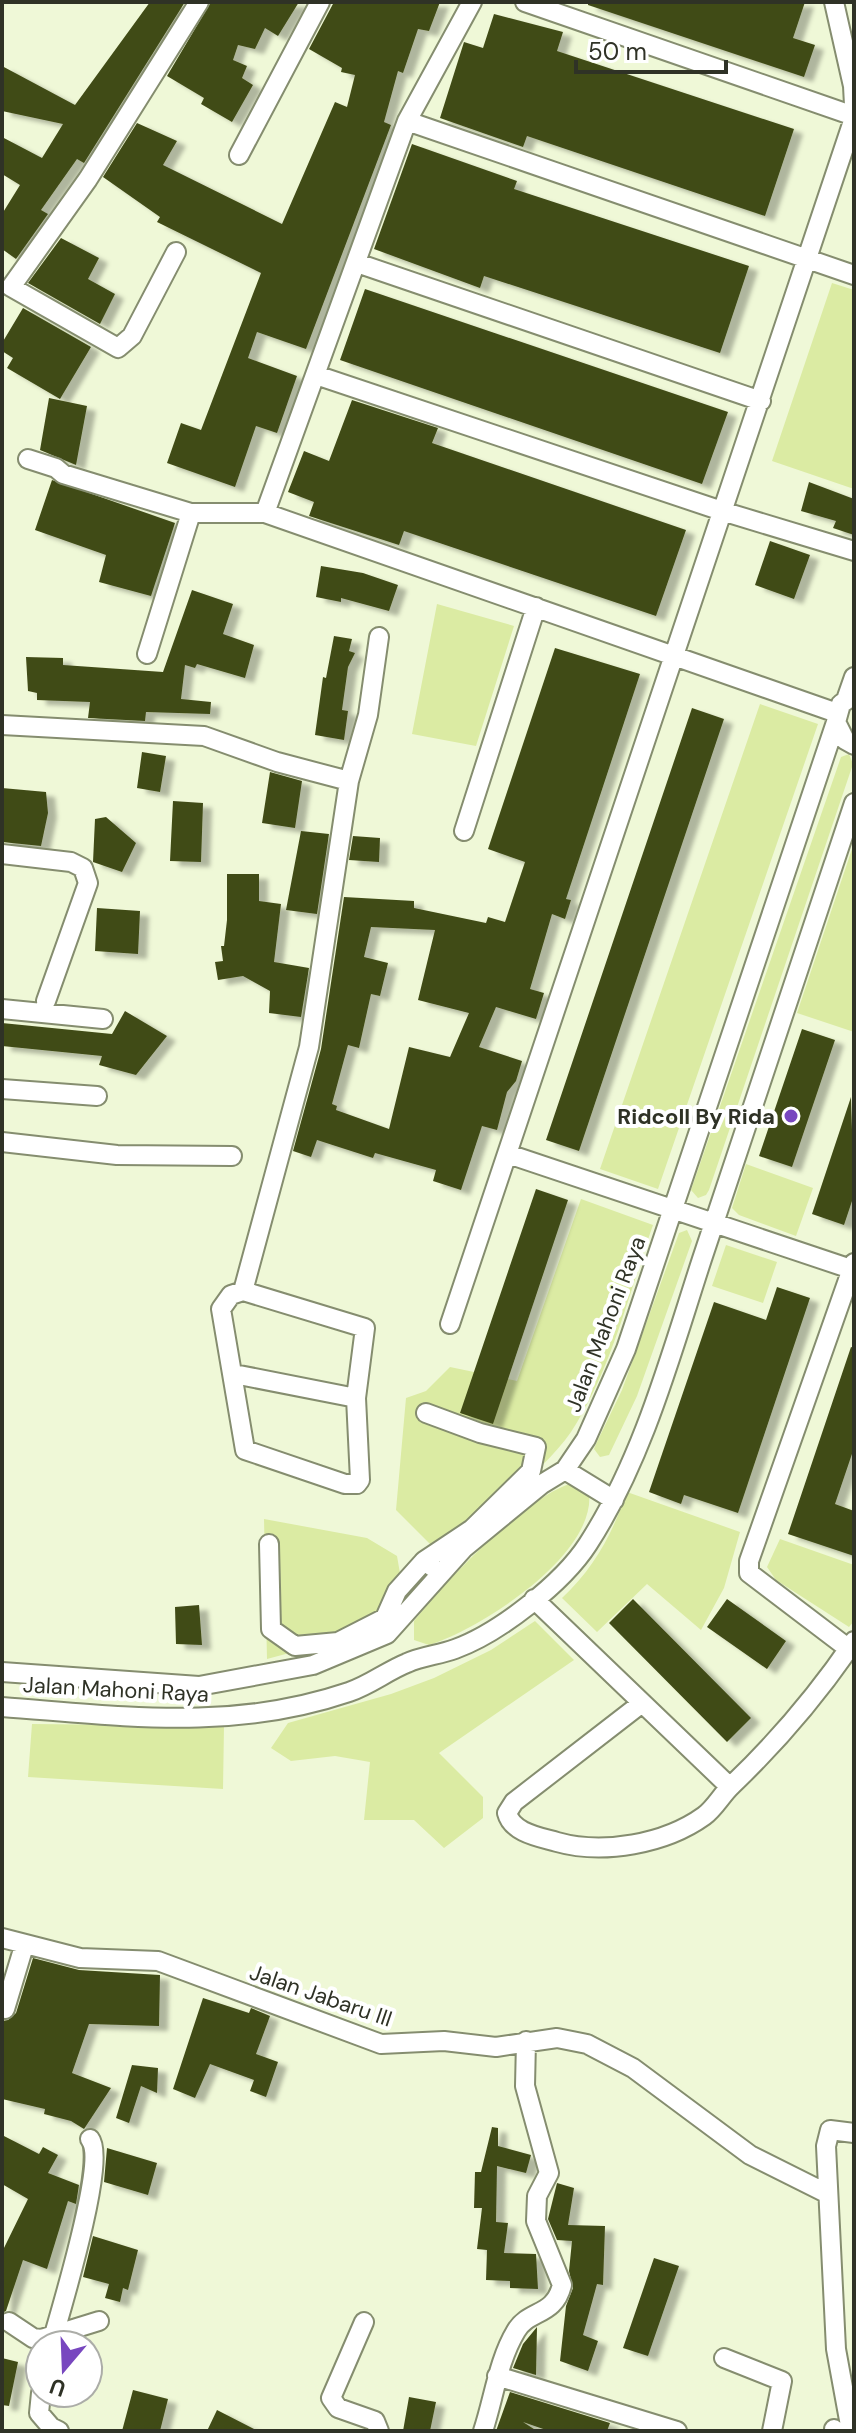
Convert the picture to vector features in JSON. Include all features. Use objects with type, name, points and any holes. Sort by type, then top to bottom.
[{"type":"street","points":[[176,252],[132,336],[118,348],[11,287],[88,179],[199,2]]},
{"type":"street","points":[[239,155],[320,2]]},
{"type":"street","points":[[265,513],[407,121],[472,2]]},
{"type":"street","points":[[450,1324],[725,512],[854,117],[525,2]]},
{"type":"street","points":[[834,2],[853,86],[854,105]]},
{"type":"street","points":[[407,121],[854,275]]},
{"type":"street","points":[[357,263],[761,401]]},
{"type":"street","points":[[316,375],[725,512],[854,551]]},
{"type":"street","points":[[28,459],[56,468],[63,474],[191,513],[265,513],[677,655],[843,707],[845,740],[854,745]]},
{"type":"street","points":[[147,654],[191,513]]},
{"type":"street","points":[[464,831],[536,607]]},
{"type":"street","points":[[243,1291],[309,1047],[349,781],[368,715],[379,637]]},
{"type":"street","name":"Jalan Mahoni Raya","points":[[2,1672],[199,1686],[313,1665],[387,1634],[440,1572],[499,1518],[565,1470],[586,1439],[626,1349],[854,677]]},
{"type":"street","points":[[2,725],[187,733],[222,739],[277,762],[349,781]]},
{"type":"street","name":"Jalan Mahoni Raya","points":[[2,1707],[155,1718],[263,1715],[353,1691],[408,1662],[456,1649],[486,1635],[534,1599],[580,1556],[614,1500],[667,1364],[854,803]]},
{"type":"street","points":[[2,854],[71,862],[83,868],[88,883],[46,1001]]},
{"type":"street","points":[[2,1009],[103,1019]]},
{"type":"street","points":[[2,1089],[97,1096]]},
{"type":"street","points":[[2,1142],[117,1155],[232,1156]]},
{"type":"street","points":[[508,1154],[853,1267],[749,1561],[749,1573],[852,1645],[793,1723],[706,1815],[697,1820],[666,1835],[625,1845],[563,1844],[514,1825],[507,1813],[514,1802],[642,1703]]},
{"type":"street","points":[[243,1291],[365,1328],[356,1398],[360,1480],[352,1485],[245,1450],[234,1374],[225,1347],[221,1309],[231,1295],[243,1291]]},
{"type":"street","points":[[234,1374],[356,1398]]},
{"type":"street","points":[[269,1544],[271,1629],[295,1646],[338,1642],[385,1618],[397,1591],[424,1561],[472,1529],[531,1471],[536,1447],[480,1433],[426,1413]]},
{"type":"street","points":[[565,1470],[614,1500]]},
{"type":"street","points":[[424,1561],[440,1572]]},
{"type":"street","points":[[534,1599],[730,1787]]},
{"type":"street","points":[[387,1634],[408,1662]]},
{"type":"street","name":"Jalan Jabaru III","points":[[2,1938],[80,1958],[158,1961],[381,2044],[444,2041],[488,2048],[566,2038],[603,2050],[633,2068],[750,2155],[826,2193]]},
{"type":"street","points":[[5,2009],[24,1946]]},
{"type":"street","points":[[483,2431],[497,2376],[517,2329],[556,2302],[562,2285],[562,2277],[536,2221],[537,2196],[549,2173],[525,2086],[526,2041]]},
{"type":"street","points":[[840,2430],[826,2193],[828,2133],[836,2129],[854,2133]]},
{"type":"street","points":[[55,2329],[79,2247],[95,2156],[90,2139]]},
{"type":"street","points":[[80,2329],[99,2321]]},
{"type":"street","points":[[9,2322],[24,2332]]},
{"type":"street","points":[[364,2322],[331,2398],[338,2408],[375,2421],[379,2431]]},
{"type":"street","points":[[724,2358],[782,2381],[772,2431]]},
{"type":"street","points":[[497,2376],[677,2431]]},
{"type":"street","points":[[39,2409],[39,2413],[51,2427],[59,2431]]},
{"type":"green space","points":[[832,283],[854,290],[854,489],[772,461]]},
{"type":"green space","points":[[437,604],[514,626],[476,746],[412,734]]},
{"type":"green space","points":[[760,704],[818,724],[658,1189],[600,1169]]},
{"type":"green space","points":[[849,754],[853,764],[709,1190],[698,1198],[691,1190],[841,757]]},
{"type":"green space","points":[[854,843],[854,1032],[797,1013]]},
{"type":"green space","points":[[746,1164],[813,1188],[796,1236],[739,1215],[732,1208]]},
{"type":"green space","points":[[581,1199],[653,1225],[608,1358],[585,1408],[558,1449],[508,1495],[436,1550],[396,1510],[406,1398],[426,1391],[450,1367],[517,1381]]},
{"type":"green space","points":[[687,1230],[692,1241],[637,1396],[609,1455],[600,1457],[594,1449],[622,1390],[679,1233]]},
{"type":"green space","points":[[726,1245],[777,1262],[763,1303],[712,1286]]},
{"type":"green space","points":[[576,1482],[589,1492],[587,1516],[575,1540],[555,1564],[531,1586],[477,1623],[429,1645],[414,1640],[414,1621],[466,1563],[535,1503]]},
{"type":"green space","points":[[627,1492],[740,1532],[724,1588],[701,1630],[647,1584],[597,1632],[562,1598],[601,1549]]},
{"type":"green space","points":[[264,1519],[367,1538],[397,1556],[402,1585],[380,1619],[334,1641],[267,1659]]},
{"type":"green space","points":[[780,1539],[854,1565],[854,1621],[849,1627],[776,1580],[767,1567]]},
{"type":"green space","points":[[535,1621],[574,1660],[439,1753],[483,1797],[483,1818],[444,1848],[414,1820],[364,1820],[370,1762],[335,1756],[291,1761],[271,1748],[288,1723],[391,1694],[434,1678],[491,1650]]},
{"type":"green space","points":[[32,1724],[224,1726],[223,1789],[28,1777]]},
{"type":"building","points":[[150,2],[185,2],[84,163],[77,159],[41,210],[48,214],[16,259],[2,249],[2,214],[20,185],[2,174],[2,137],[42,158],[63,124],[2,111],[2,66],[75,105]]},
{"type":"building","points":[[211,2],[299,2],[278,36],[265,28],[255,49],[238,45],[233,60],[247,66],[242,78],[253,85],[232,122],[201,104],[204,98],[167,76]]},
{"type":"building","points":[[334,2],[440,2],[429,31],[418,29],[403,73],[398,71],[384,122],[391,125],[306,349],[257,332],[248,358],[297,376],[277,433],[256,426],[235,487],[167,463],[181,423],[201,430],[261,273],[157,222],[160,217],[103,177],[137,123],[177,141],[163,165],[282,224],[335,102],[347,107],[355,75],[341,72],[342,68],[309,49]]},
{"type":"building","points":[[588,2],[805,2],[793,38],[815,45],[804,77],[588,5]]},
{"type":"building","points":[[494,14],[563,32],[557,51],[794,129],[765,216],[527,136],[523,147],[440,118],[464,42],[483,48]]},
{"type":"building","points":[[412,144],[517,181],[514,189],[749,266],[720,353],[484,276],[480,288],[374,249]]},
{"type":"building","points":[[61,238],[99,258],[88,279],[115,294],[100,324],[28,283]]},
{"type":"building","points":[[365,289],[728,412],[702,484],[340,360]]},
{"type":"building","points":[[23,308],[91,347],[60,399],[7,368],[13,358],[2,351],[2,343]]},
{"type":"building","points":[[49,398],[87,406],[76,465],[40,450]]},
{"type":"building","points":[[352,400],[438,428],[432,443],[686,530],[656,616],[404,531],[399,545],[309,516],[314,502],[288,492],[304,451],[329,461]]},
{"type":"building","points":[[52,480],[175,523],[151,596],[99,582],[106,555],[35,530]]},
{"type":"building","points":[[809,482],[854,499],[854,535],[833,528],[836,521],[801,511]]},
{"type":"building","points":[[770,541],[810,555],[794,599],[755,585]]},
{"type":"building","points":[[321,566],[363,573],[398,585],[389,611],[341,598],[341,602],[316,597]]},
{"type":"building","points":[[192,590],[233,604],[223,634],[254,645],[245,678],[197,664],[195,668],[185,665],[181,699],[211,702],[210,714],[146,712],[145,721],[88,718],[90,702],[37,700],[37,693],[28,691],[26,657],[63,658],[63,665],[163,672]]},
{"type":"building","points":[[334,636],[352,639],[349,651],[355,653],[348,667],[342,710],[348,711],[344,740],[315,735],[323,677],[326,678]]},
{"type":"building","points":[[555,648],[640,674],[566,899],[571,900],[565,919],[552,914],[530,989],[544,993],[536,1019],[496,1007],[479,1047],[522,1061],[516,1081],[507,1092],[497,1130],[482,1126],[461,1190],[433,1181],[436,1170],[375,1153],[373,1158],[317,1140],[311,1157],[293,1151],[321,1049],[344,897],[414,901],[414,908],[486,923],[488,917],[505,922],[525,862],[488,849]],"holes":[[[371,927],[435,930],[418,1000],[469,1013],[450,1057],[409,1047],[389,1129],[336,1110],[337,1106],[332,1104],[348,1045],[359,1048],[371,994],[380,996],[388,963],[364,957]]]},
{"type":"building","points":[[692,708],[724,719],[579,1151],[546,1140]]},
{"type":"building","points":[[142,752],[166,756],[160,792],[137,788]]},
{"type":"building","points":[[270,772],[302,781],[295,828],[262,823]]},
{"type":"building","points":[[2,788],[46,792],[48,813],[41,846],[2,842]]},
{"type":"building","points":[[173,801],[203,803],[201,862],[170,861]]},
{"type":"building","points":[[106,817],[136,843],[122,872],[93,862],[95,819]]},
{"type":"building","points":[[301,831],[329,834],[317,914],[286,910]]},
{"type":"building","points":[[353,836],[380,838],[379,862],[349,860]]},
{"type":"building","points":[[227,874],[259,874],[259,901],[281,904],[274,962],[309,968],[301,1017],[269,1013],[270,991],[243,976],[218,980],[215,962],[223,961],[221,946],[224,946],[227,920]]},
{"type":"building","points":[[97,908],[140,911],[138,954],[95,951]]},
{"type":"building","points":[[125,1011],[167,1036],[136,1075],[99,1065],[102,1056],[2,1046],[2,1023],[112,1034]]},
{"type":"building","points":[[802,1029],[835,1040],[792,1167],[759,1156]]},
{"type":"building","points":[[851,1097],[854,1195],[844,1225],[812,1214]]},
{"type":"building","points":[[536,1189],[568,1200],[493,1424],[460,1413]]},
{"type":"building","points":[[777,1287],[810,1298],[738,1513],[684,1495],[681,1504],[649,1492],[714,1302],[766,1320]]},
{"type":"building","points":[[851,1347],[854,1348],[854,1448],[835,1504],[854,1511],[854,1556],[788,1534]]},
{"type":"building","points":[[633,1599],[751,1718],[727,1742],[609,1623]]},
{"type":"building","points":[[727,1599],[786,1641],[767,1669],[707,1627]]},
{"type":"building","points":[[199,1605],[202,1645],[176,1644],[175,1607]]},
{"type":"building","points":[[33,1958],[79,1970],[160,1975],[159,2026],[89,2024],[72,2073],[111,2088],[84,2129],[71,2121],[44,2114],[45,2109],[2,2099],[2,2021],[16,2013]]},
{"type":"building","points":[[203,1998],[249,2013],[251,2008],[270,2016],[256,2054],[278,2062],[266,2097],[250,2091],[254,2080],[210,2064],[195,2098],[173,2089]]},
{"type":"building","points":[[132,2065],[158,2068],[157,2093],[141,2086],[129,2123],[116,2118]]},
{"type":"building","points":[[492,2127],[498,2128],[498,2146],[531,2155],[526,2173],[497,2166],[496,2222],[508,2223],[504,2253],[536,2254],[538,2289],[510,2288],[510,2281],[486,2280],[487,2250],[477,2249],[482,2208],[474,2208],[475,2172],[481,2172]]},
{"type":"building","points":[[2,2135],[39,2154],[43,2147],[58,2155],[48,2173],[79,2185],[76,2204],[68,2201],[47,2269],[23,2260],[6,2311],[2,2313],[2,2252],[28,2199],[2,2184]]},
{"type":"building","points":[[107,2148],[157,2163],[148,2195],[104,2182]]},
{"type":"building","points":[[557,2183],[574,2188],[568,2225],[605,2226],[603,2285],[597,2284],[583,2335],[598,2341],[588,2371],[560,2361],[566,2306],[573,2288],[569,2271],[572,2241],[557,2240],[548,2219]]},
{"type":"building","points":[[93,2236],[138,2250],[128,2290],[123,2288],[120,2302],[105,2298],[109,2284],[83,2277]]},
{"type":"building","points":[[654,2258],[679,2266],[648,2356],[623,2348]]},
{"type":"building","points":[[537,2327],[536,2375],[513,2368],[523,2344]]},
{"type":"building","points":[[2,2358],[18,2362],[9,2406],[2,2405]]},
{"type":"building","points":[[133,2390],[168,2399],[160,2431],[122,2431]]},
{"type":"building","points":[[510,2392],[610,2423],[607,2431],[549,2431],[523,2422],[537,2431],[496,2431]]},
{"type":"building","points":[[409,2397],[436,2402],[430,2431],[403,2431]]},
{"type":"building","points":[[217,2410],[258,2431],[207,2431]]},
{"type":"place","name":"Ridcoll By Rida","points":[[791,1116]]}]
